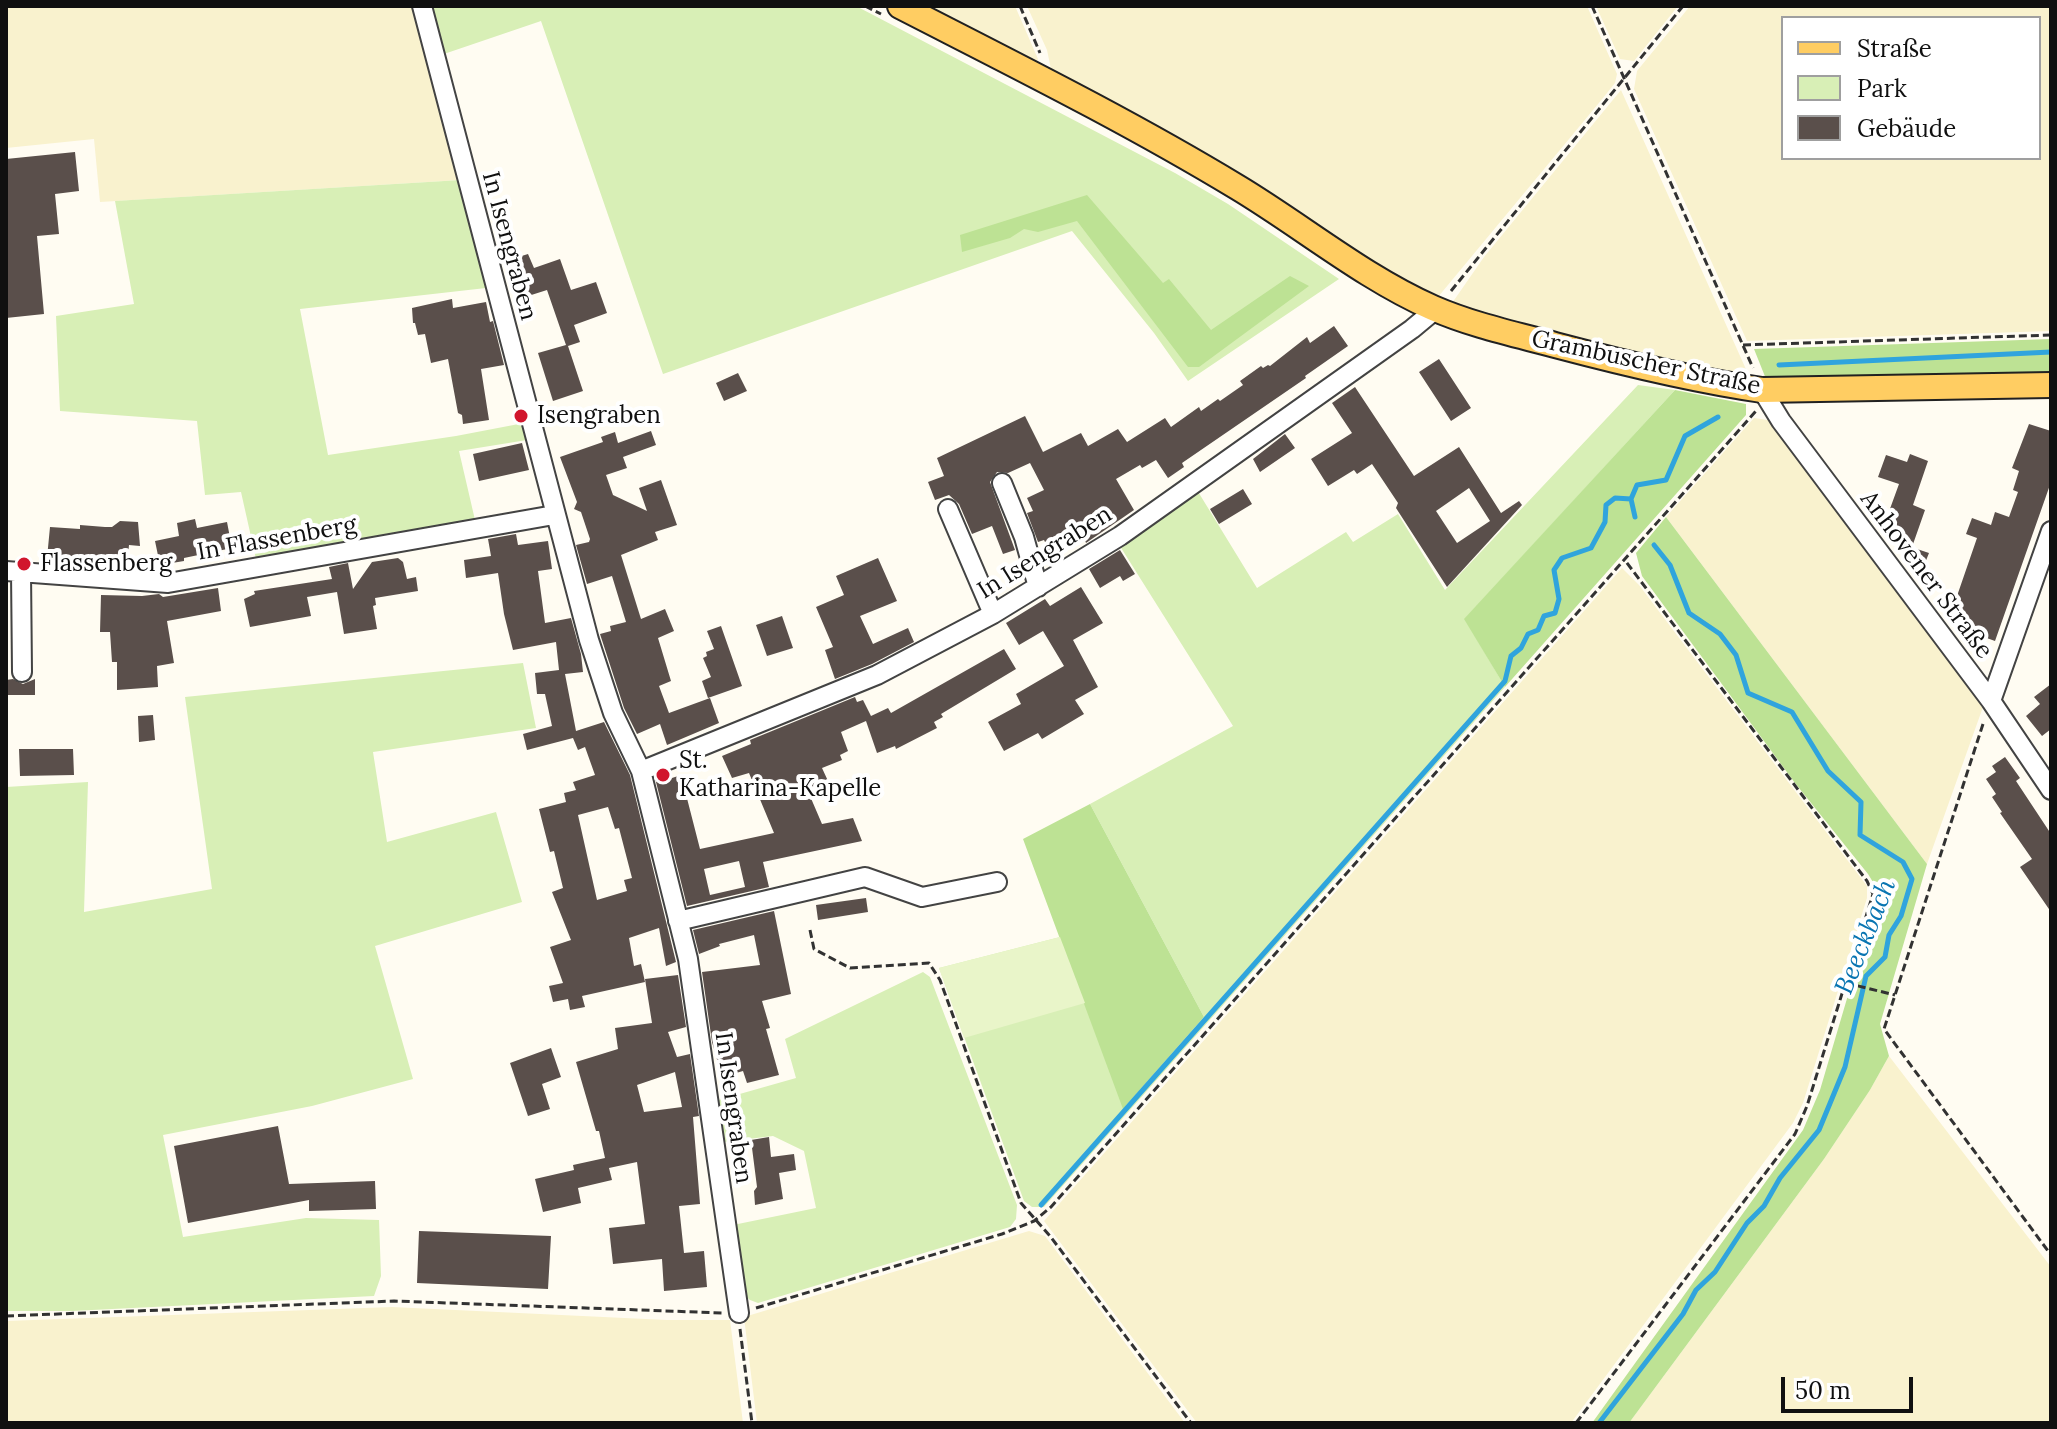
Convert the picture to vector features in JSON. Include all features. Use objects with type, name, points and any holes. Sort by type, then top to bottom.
[{"type":"main road","name":"Grambuscher Straße","points":[[900,6],[1238,187],[1347,259],[1436,309],[1488,327],[1766,397],[2051,385]]},
{"type":"street","name":"In Isengraben","points":[[422,6],[554,515],[613,713],[641,771],[688,959],[739,1313]]},
{"type":"street","name":"In Isengraben","points":[[641,771],[877,675],[993,614],[1120,536],[1436,309]]},
{"type":"street","name":"Anhovener Straße","points":[[1766,397],[1991,701],[2051,790]]},
{"type":"street","points":[[1002,483],[1024,537],[1038,587]]},
{"type":"street","points":[[948,509],[993,614]]},
{"type":"street","name":"In Flassenberg","points":[[14,572],[168,583],[554,515]]},
{"type":"street","points":[[1991,701],[2051,531]]},
{"type":"street","points":[[14,572],[22,672]]},
{"type":"street","points":[[678,921],[865,877],[922,897],[997,882]]},
{"type":"path","points":[[1020,6],[1038,47],[1044,68],[1042,80]]},
{"type":"path","points":[[6,1316],[394,1301],[739,1313],[1002,1234],[1034,1221],[1051,1207],[1766,397],[1592,6]]},
{"type":"path","points":[[1436,309],[1683,6]]},
{"type":"path","points":[[1743,345],[2051,335]]},
{"type":"path","points":[[1576,1423],[1795,1134],[1807,1106],[1873,894],[1867,881],[1624,559]]},
{"type":"path","points":[[1991,701],[1884,1029],[2051,1255]]},
{"type":"path","points":[[810,930],[814,949],[850,968],[929,963],[940,980],[1021,1203],[1050,1236],[1191,1423]]},
{"type":"path","points":[[1846,983],[1895,995]]},
{"type":"path","points":[[739,1313],[752,1423]]},
{"type":"shaded area","points":[[6,6],[418,6],[461,180],[100,202],[94,139],[6,148]]},
{"type":"shaded area","points":[[920,6],[1015,6],[1038,59],[1036,63]]},
{"type":"shaded area","points":[[1027,6],[1587,6],[1617,74],[1615,83],[1603,98],[1438,297],[1432,299],[1052,74],[1047,50]]},
{"type":"shaded area","points":[[1596,6],[1678,6],[1634,61],[1620,59]]},
{"type":"shaded area","points":[[1690,6],[2051,6],[2051,331],[1747,341],[1634,89],[1637,71]]},
{"type":"shaded area","points":[[1621,90],[1749,376],[1747,379],[1718,375],[1450,306],[1484,257]]},
{"type":"shaded area","points":[[1754,418],[1768,420],[1983,707],[1927,864],[1666,517]]},
{"type":"shaded area","points":[[1622,568],[1639,585],[1867,886],[1867,898],[1803,1103],[1793,1123],[1571,1423],[1197,1423],[1044,1221]]},
{"type":"shaded area","points":[[1889,1056],[2051,1267],[2051,1423],[1629,1423],[1824,1159]]},
{"type":"shaded area","points":[[1029,1231],[1045,1236],[1185,1423],[757,1423],[744,1317]]},
{"type":"shaded area","points":[[392,1307],[667,1320],[730,1320],[743,1423],[6,1423],[6,1321]]},
{"type":"green space","points":[[431,6],[856,6],[1175,173],[1228,204],[1339,279],[1188,381],[1154,333],[1072,231],[663,374],[541,21],[441,55]]},
{"type":"green space","points":[[461,180],[486,288],[300,309],[328,455],[524,423],[527,440],[459,451],[475,520],[256,559],[241,492],[205,495],[197,421],[60,411],[56,316],[134,304],[115,201]]},
{"type":"green space","points":[[1087,195],[1163,283],[1169,279],[1211,330],[1290,276],[1309,286],[1199,367],[1188,367],[1077,221],[1038,232],[1024,229],[1010,238],[962,252],[960,235]]},
{"type":"green space","points":[[2051,339],[2051,375],[1766,379],[1754,349]]},
{"type":"green space","points":[[1638,385],[1675,390],[1465,619],[1505,687],[1044,1207],[1032,1207],[1024,1201],[939,968],[1060,937],[1124,1108],[1204,1017],[1090,804],[1233,726],[1118,543],[1197,490],[1257,588],[1346,532],[1353,542],[1398,514],[1445,590]]},
{"type":"green space","points":[[1675,390],[1746,404],[1746,415],[1505,687],[1464,619]]},
{"type":"green space","points":[[1666,517],[1927,864],[1880,1024],[1889,1056],[1870,1090],[1824,1159],[1629,1423],[1592,1423],[1803,1130],[1820,1090],[1879,904],[1879,892],[1868,874],[1795,783],[1642,576],[1636,553]]},
{"type":"green space","points":[[523,663],[536,728],[373,752],[387,842],[496,812],[522,902],[375,946],[413,1079],[312,1106],[163,1135],[183,1237],[306,1218],[379,1220],[381,1276],[374,1296],[72,1311],[6,1311],[6,787],[88,782],[84,912],[212,889],[185,697]]},
{"type":"green space","points":[[1090,804],[1204,1017],[1123,1109],[1023,839]]},
{"type":"green space","points":[[1060,937],[1085,1003],[964,1038],[939,968]]},
{"type":"green space","points":[[923,972],[930,977],[1017,1205],[1016,1219],[1010,1227],[758,1303],[750,1300],[743,1294],[733,1225],[816,1208],[804,1151],[773,1136],[723,1142],[715,1101],[796,1078],[785,1039]]},
{"type":"building","points":[[75,152],[79,191],[55,194],[59,234],[37,236],[44,314],[6,318],[6,159]]},
{"type":"building","points":[[528,254],[534,268],[560,259],[571,290],[596,282],[607,313],[574,325],[580,342],[568,346],[583,391],[553,401],[538,353],[566,345],[547,290],[525,297],[512,259]]},
{"type":"building","points":[[452,299],[453,308],[486,302],[490,322],[493,321],[504,365],[481,369],[489,420],[463,424],[448,359],[431,363],[425,334],[418,335],[413,323],[412,308]]},
{"type":"building","points":[[1334,326],[1348,346],[1182,463],[1184,467],[1168,478],[1156,460],[1116,479],[1134,510],[1086,543],[1083,535],[1049,550],[1044,540],[1038,542],[1027,513],[1033,511],[1027,498],[1044,490],[1030,463],[1008,473],[997,472],[990,482],[1015,550],[1003,554],[992,526],[972,534],[959,504],[949,495],[935,500],[928,482],[944,476],[937,458],[1025,416],[1043,452],[1081,433],[1088,446],[1118,429],[1127,442],[1165,418],[1171,427],[1199,407],[1201,411],[1218,399],[1220,401],[1243,385],[1240,381],[1261,366],[1270,366],[1307,337],[1310,343]]},
{"type":"building","points":[[1439,359],[1471,408],[1451,421],[1419,372]]},
{"type":"building","points":[[738,373],[747,391],[724,401],[716,383]]},
{"type":"building","points":[[1355,387],[1414,476],[1459,447],[1501,513],[1519,501],[1522,505],[1447,587],[1396,508],[1398,503],[1372,464],[1357,474],[1354,470],[1328,486],[1311,459],[1352,433],[1332,403]],"holes":[[[1469,488],[1490,521],[1457,543],[1436,511]]]},
{"type":"building","points":[[2029,424],[2051,431],[2051,482],[1995,641],[1959,628],[1962,621],[1944,615],[1946,608],[1941,607],[1946,593],[1957,596],[1977,538],[1966,534],[1972,518],[1991,525],[1995,512],[2009,517],[2018,492],[2013,490],[2019,471],[2012,468]]},
{"type":"building","points":[[651,431],[656,445],[623,457],[627,468],[606,475],[613,495],[647,511],[639,488],[661,480],[677,525],[655,532],[658,540],[621,555],[641,619],[665,609],[674,631],[658,638],[671,681],[659,686],[669,713],[710,698],[719,723],[667,745],[660,724],[637,734],[624,708],[600,634],[611,631],[610,626],[626,622],[612,576],[587,584],[576,545],[590,539],[581,512],[574,509],[577,502],[560,457],[603,442],[601,437],[615,432],[618,443]]},
{"type":"building","points":[[1285,434],[1295,448],[1260,472],[1253,459]]},
{"type":"building","points":[[522,443],[529,470],[479,481],[473,454]]},
{"type":"building","points":[[1910,454],[1928,461],[1913,505],[1925,510],[1912,547],[1895,541],[1897,533],[1883,528],[1899,484],[1878,477],[1886,455],[1907,462]]},
{"type":"building","points":[[1243,489],[1252,504],[1219,524],[1210,509]]},
{"type":"building","points":[[195,519],[197,528],[227,522],[232,548],[160,565],[155,541],[179,536],[177,523]]},
{"type":"building","points":[[120,521],[138,522],[140,546],[129,545],[127,565],[47,558],[50,527],[112,527]]},
{"type":"building","points":[[516,534],[518,545],[548,541],[552,569],[538,571],[545,623],[571,618],[581,654],[583,672],[565,674],[576,731],[604,722],[630,775],[676,962],[666,966],[659,928],[629,938],[634,966],[641,964],[645,982],[582,996],[585,1007],[570,1010],[568,999],[553,1002],[549,986],[563,983],[550,947],[571,940],[552,892],[563,888],[539,809],[566,802],[564,793],[576,790],[573,782],[595,775],[585,747],[578,750],[573,738],[527,750],[523,734],[552,726],[545,694],[537,694],[535,673],[559,670],[556,642],[513,650],[498,573],[466,578],[464,560],[491,556],[488,539]],"holes":[[[608,807],[615,829],[619,828],[632,878],[624,880],[627,891],[597,900],[578,815]]]},
{"type":"building","points":[[1914,548],[1929,553],[1923,568],[1909,563]]},
{"type":"building","points":[[1120,550],[1135,574],[1123,581],[1120,576],[1100,588],[1089,569]]},
{"type":"building","points":[[398,558],[403,562],[407,579],[416,577],[418,591],[375,598],[376,605],[373,606],[377,629],[344,634],[337,592],[307,597],[311,616],[250,627],[244,599],[255,594],[254,591],[332,579],[329,567],[348,563],[353,589],[372,562]]},
{"type":"building","points":[[878,558],[897,601],[860,616],[873,644],[908,628],[914,642],[835,679],[825,650],[833,647],[816,607],[844,595],[836,576]]},
{"type":"building","points":[[1081,587],[1103,623],[1073,640],[1098,687],[1075,700],[1084,714],[1042,739],[1038,733],[1004,751],[988,722],[1021,704],[1016,694],[1064,666],[1043,631],[1019,645],[1006,623],[1045,599],[1050,606]]},
{"type":"building","points":[[218,588],[221,611],[167,621],[174,663],[157,666],[158,687],[117,690],[117,662],[112,662],[110,632],[100,632],[101,595],[159,594],[163,597]]},
{"type":"building","points":[[782,616],[793,648],[767,656],[756,625]]},
{"type":"building","points":[[721,626],[742,686],[708,698],[702,681],[711,677],[703,658],[707,656],[706,652],[714,649],[707,631]]},
{"type":"building","points":[[1004,649],[1016,669],[941,714],[943,717],[934,722],[937,728],[896,749],[895,746],[877,753],[866,721],[841,732],[848,751],[840,755],[842,760],[822,768],[828,781],[807,789],[822,824],[853,818],[862,841],[763,862],[769,887],[687,906],[655,778],[671,772],[672,778],[681,775],[700,849],[774,833],[749,773],[732,778],[722,756],[751,744],[750,740],[855,697],[857,702],[863,700],[871,716],[888,708],[891,713]],"holes":[[[739,861],[745,887],[710,895],[704,869]]]},
{"type":"building","points":[[13,679],[23,684],[35,679],[35,695],[6,695],[6,680]]},
{"type":"building","points":[[2051,684],[2051,729],[2042,736],[2026,716],[2040,704],[2034,697]]},
{"type":"building","points":[[153,715],[155,740],[139,742],[138,716]]},
{"type":"building","points":[[19,749],[73,749],[74,775],[20,776]]},
{"type":"building","points":[[2005,757],[2020,778],[2016,781],[2051,834],[2051,912],[2020,867],[2032,859],[2000,813],[1992,797],[1996,794],[1986,779],[1996,772],[1992,766]]},
{"type":"building","points":[[866,898],[868,912],[818,920],[816,905]]},
{"type":"building","points":[[774,911],[791,994],[762,1001],[779,1075],[747,1083],[743,1071],[722,1077],[712,1042],[702,972],[760,965],[754,935],[719,944],[699,954],[693,930]]},
{"type":"building","points":[[678,975],[686,1027],[668,1032],[677,1057],[690,1054],[699,1116],[693,1117],[700,1204],[679,1206],[684,1253],[704,1251],[707,1287],[664,1291],[662,1259],[613,1264],[609,1228],[645,1224],[637,1162],[609,1168],[612,1180],[578,1188],[581,1203],[543,1212],[535,1179],[574,1170],[573,1165],[605,1158],[576,1062],[618,1049],[615,1028],[652,1023],[645,979]],"holes":[[[675,1072],[682,1107],[644,1112],[637,1085]]]},
{"type":"building","points":[[551,1048],[561,1077],[542,1084],[550,1109],[528,1116],[510,1063]]},
{"type":"building","points":[[278,1126],[289,1184],[375,1181],[376,1209],[309,1211],[309,1200],[188,1223],[174,1146]]},
{"type":"building","points":[[769,1137],[771,1157],[794,1154],[796,1170],[779,1173],[783,1199],[755,1205],[754,1191],[757,1187],[751,1140]]},
{"type":"building","points":[[419,1231],[551,1236],[548,1289],[417,1283]]},
{"type":"waterway","name":"Beeckbach","points":[[1779,365],[2051,352]]},
{"type":"waterway","name":"Beeckbach","points":[[1635,517],[1631,499],[1637,485],[1666,480],[1685,436],[1718,417]]},
{"type":"waterway","points":[[1041,1205],[1505,681],[1511,656],[1521,648],[1528,634],[1538,630],[1544,616],[1555,613],[1559,599],[1554,570],[1562,558],[1591,548],[1605,522],[1606,505],[1615,498],[1631,499]]},
{"type":"waterway","name":"Beeckbach","points":[[1599,1423],[1819,1130],[1845,1067],[1866,976],[1885,957],[1889,935],[1901,916],[1912,879],[1903,862],[1860,835],[1861,802],[1828,771],[1792,712],[1748,693],[1736,655],[1720,634],[1689,613],[1670,565],[1654,545]]},
{"type":"place","name":"Isengraben","points":[[521,416]]},
{"type":"place","name":"Flassenberg","points":[[24,564]]},
{"type":"place","name":"St. Katharina-Kapelle","points":[[663,775]]}]
